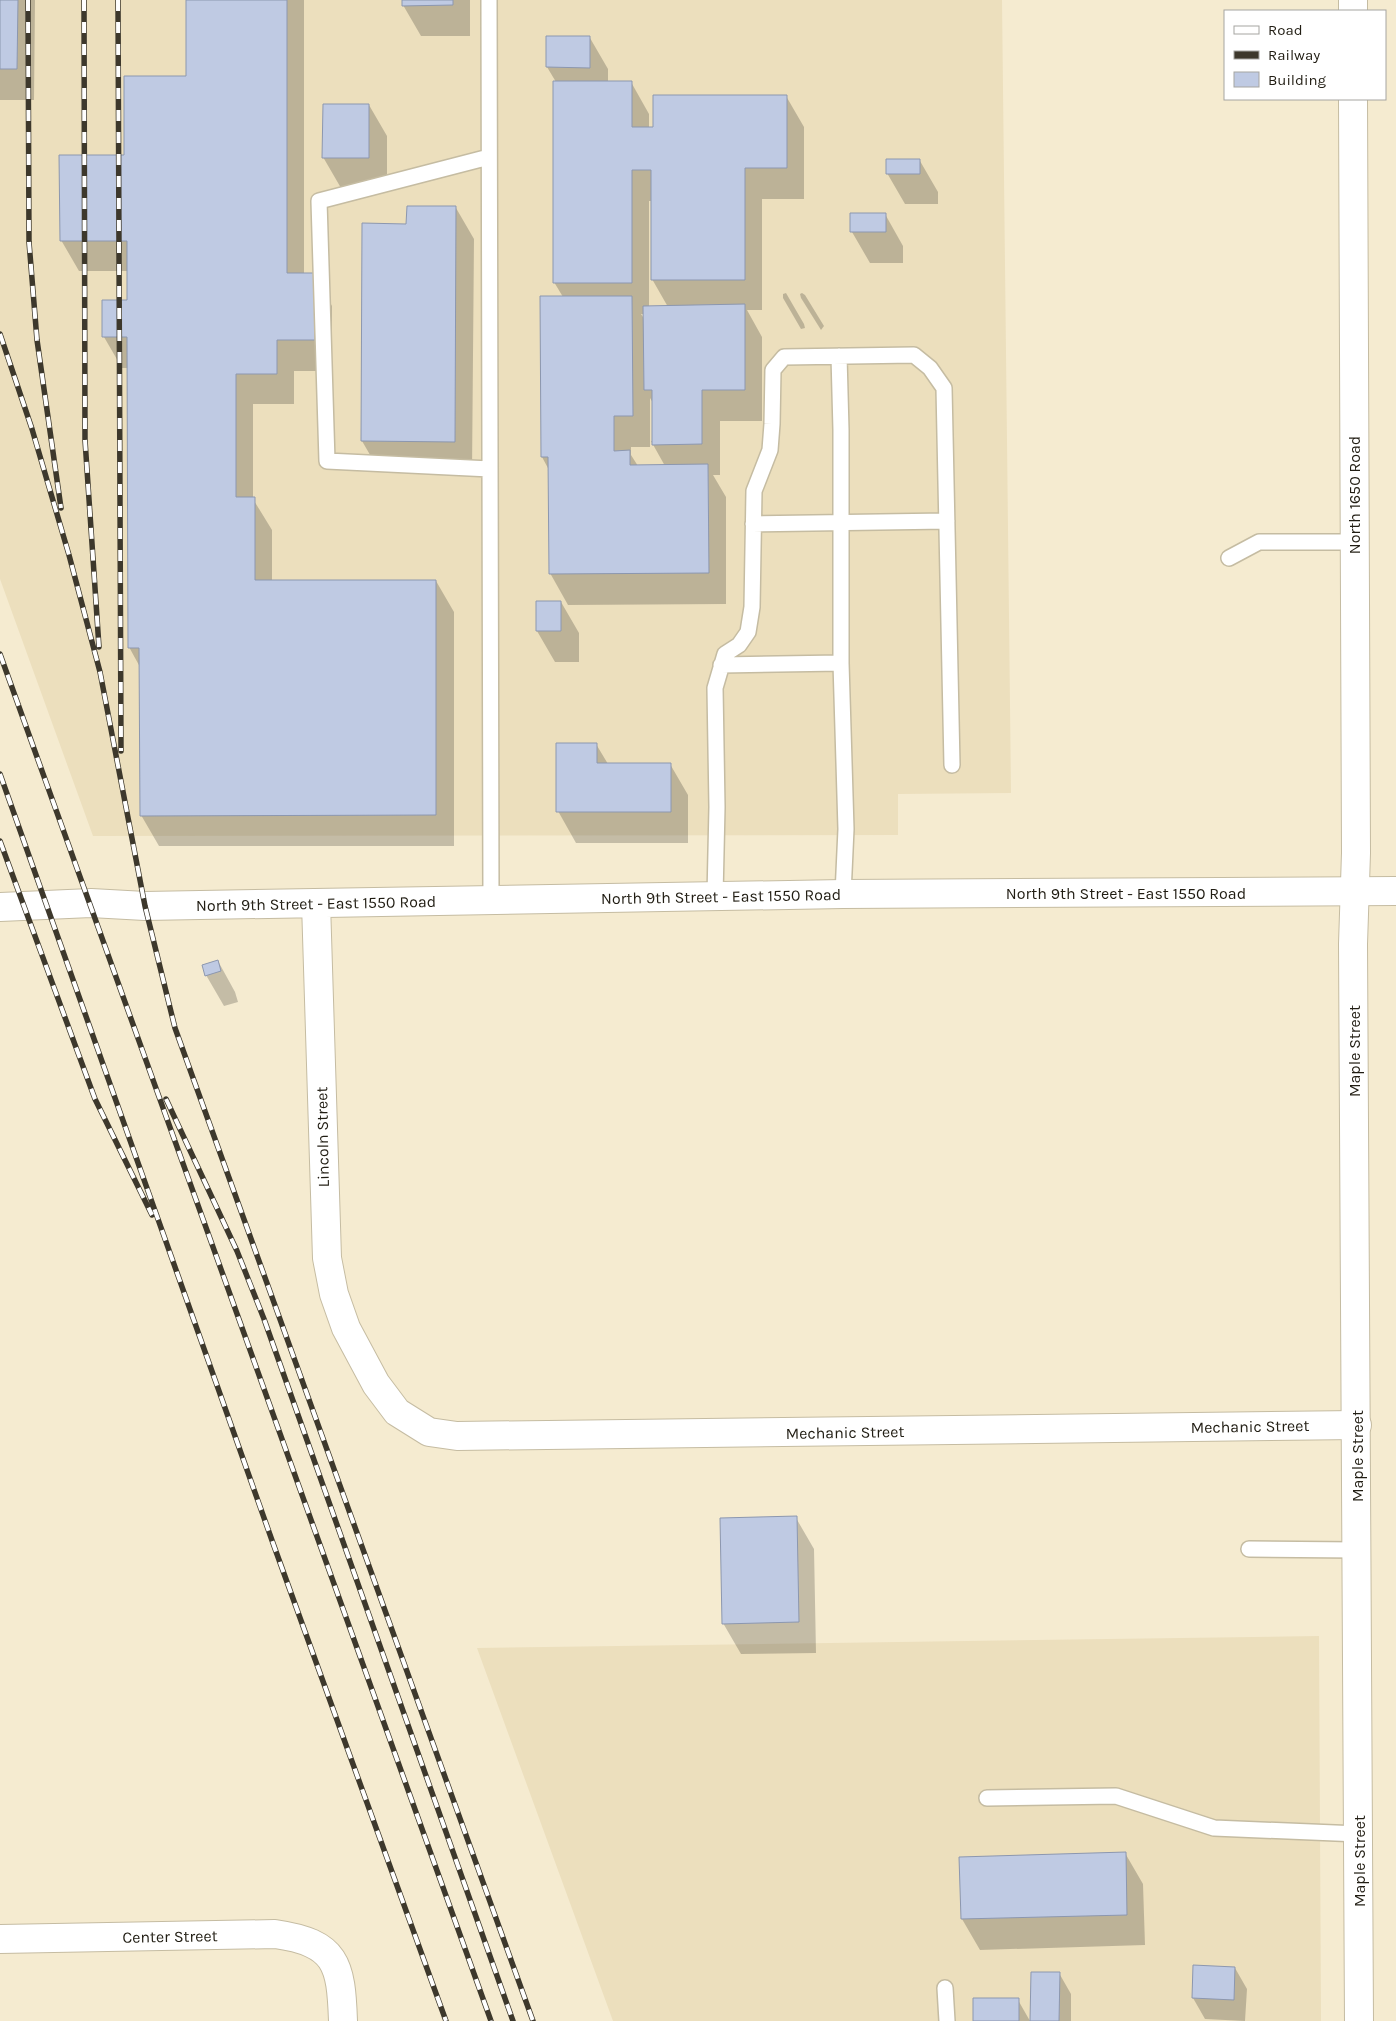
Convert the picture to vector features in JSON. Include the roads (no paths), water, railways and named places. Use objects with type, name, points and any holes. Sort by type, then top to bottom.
[{"type":"street","name":"North 1650 Road","points":[[1353,100],[1354,892]]},
{"type":"street","name":"North 9th Street - East 1550 Road","points":[[0,907],[91,903],[145,906],[843,894],[1396,891]]},
{"type":"street","name":"Maple Street","points":[[1354,892],[1360,2021]]},
{"type":"street","name":"Lincoln Street","points":[[316,902],[327,1258],[334,1294],[346,1328],[364,1365]]},
{"type":"street","name":"Mechanic Street","points":[[364,1365],[397,1412],[429,1432],[457,1436],[1357,1425]]},
{"type":"street","name":"Center Street","points":[[0,1939],[275,1934],[293,1936],[323,1948],[333,1960],[339,1977],[342,2021]]},
{"type":"lane","points":[[489,0],[491,900]]},
{"type":"lane","points":[[489,157],[319,201],[327,461],[490,469]]},
{"type":"lane","points":[[715,896],[717,807],[715,688],[724,654],[739,645],[748,632],[752,607],[754,491],[770,450],[774,370],[784,357],[914,355],[930,368],[944,388],[952,765]]},
{"type":"lane","points":[[839,356],[842,522],[841,663],[846,829],[843,894]]},
{"type":"lane","points":[[753,524],[947,521]]},
{"type":"lane","points":[[1229,558],[1259,542],[1354,542]]},
{"type":"lane","points":[[721,665],[841,663]]},
{"type":"lane","points":[[1249,1549],[1357,1550]]},
{"type":"lane","points":[[987,1798],[1116,1796],[1214,1828],[1360,1834]]},
{"type":"lane","points":[[946,1988],[947,2021]]},
{"type":"railway","points":[[28,0],[29,242],[37,340],[61,508]]},
{"type":"railway","points":[[84,0],[85,440],[99,647]]},
{"type":"railway","points":[[118,0],[121,751]]},
{"type":"railway","points":[[0,334],[32,429],[69,555],[100,672],[145,906],[175,1028],[533,2021]]},
{"type":"railway","points":[[0,654],[491,2021]]},
{"type":"railway","points":[[0,774],[274,1546],[446,2021]]},
{"type":"railway","points":[[0,841],[95,1099],[152,1215]]},
{"type":"railway","points":[[166,1099],[237,1251],[264,1319],[513,2021]]}]
